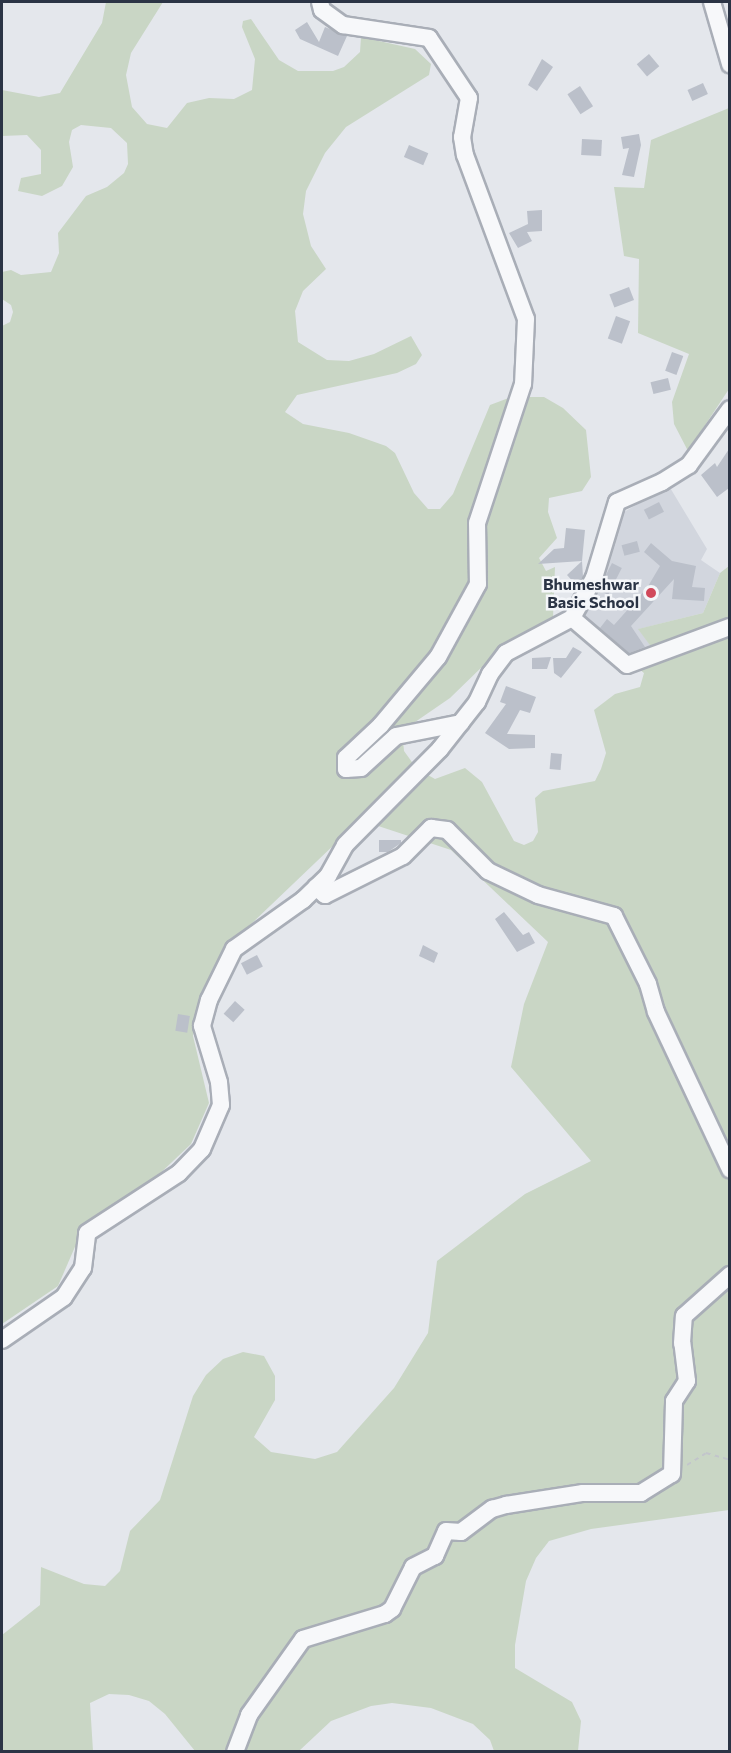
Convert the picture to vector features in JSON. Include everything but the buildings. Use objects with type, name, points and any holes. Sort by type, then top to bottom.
[{"type":"street","points":[[320,2],[322,10],[343,25],[429,38],[469,99],[462,137],[465,155],[526,319],[523,384],[477,523],[478,584],[438,657],[381,725],[346,758],[346,769],[360,768],[396,736],[461,723]]},
{"type":"street","points":[[712,2],[729,64]]},
{"type":"street","points":[[2,1340],[64,1296],[83,1268],[87,1233],[179,1173],[202,1149],[221,1105],[219,1082],[202,1026],[209,1000],[234,949],[328,876],[345,845],[408,785],[461,723],[506,653],[572,618],[594,578],[617,502],[662,482],[689,465],[729,409]]},
{"type":"street","points":[[572,618],[627,665],[729,627]]},
{"type":"street","points":[[316,887],[325,895],[403,856],[431,828],[447,830],[488,871],[538,895],[614,916],[648,984],[656,1012],[729,1169]]},
{"type":"street","points":[[235,1752],[249,1714],[303,1639],[385,1614],[392,1609],[413,1567],[435,1556],[446,1532],[461,1532],[492,1509],[506,1505],[531,1504],[583,1493],[641,1493],[672,1474],[674,1401],[687,1381],[682,1343],[684,1316],[729,1275]]},
{"type":"path","points":[[672,1474],[706,1453],[729,1460]]},
{"type":"shaded area","name":"Bhumeshwar Basic School","points":[[669,486],[707,549],[701,560],[720,573],[703,613],[639,629],[652,648],[630,662],[580,620],[624,512]]},
{"type":"green space","points":[[106,2],[163,2],[131,53],[126,75],[132,107],[147,124],[167,128],[187,103],[209,98],[234,99],[252,90],[255,59],[242,27],[243,21],[251,19],[279,60],[298,71],[333,71],[344,67],[360,52],[361,37],[415,49],[431,64],[429,75],[346,127],[325,153],[306,191],[303,214],[311,246],[326,269],[303,291],[295,311],[298,342],[327,360],[349,361],[374,354],[411,336],[422,355],[416,364],[397,373],[297,395],[285,412],[303,424],[349,433],[386,446],[395,453],[414,493],[428,509],[440,509],[453,494],[490,405],[511,397],[544,397],[563,408],[586,430],[591,477],[582,491],[549,498],[548,512],[557,538],[539,558],[546,571],[555,567],[553,618],[486,663],[450,698],[402,731],[404,751],[417,769],[435,779],[465,768],[482,782],[514,841],[524,845],[533,841],[538,832],[535,798],[543,791],[595,781],[601,769],[606,753],[594,710],[615,694],[640,687],[644,673],[630,662],[652,648],[638,629],[703,613],[720,573],[729,566],[729,1510],[591,1529],[549,1541],[536,1558],[526,1581],[515,1645],[515,1668],[572,1702],[581,1721],[578,1751],[494,1751],[490,1740],[473,1724],[431,1708],[392,1703],[371,1706],[331,1721],[299,1751],[195,1751],[165,1714],[149,1701],[129,1695],[109,1694],[90,1703],[93,1751],[2,1751],[2,1635],[40,1605],[41,1567],[84,1584],[105,1586],[120,1571],[130,1531],[160,1500],[193,1396],[206,1375],[223,1359],[243,1352],[264,1356],[275,1376],[275,1400],[254,1437],[271,1452],[315,1459],[337,1452],[394,1388],[428,1333],[437,1261],[525,1194],[591,1161],[511,1067],[524,1004],[548,942],[451,850],[360,820],[225,949],[199,997],[193,1036],[209,1103],[191,1144],[153,1180],[101,1212],[84,1226],[58,1286],[2,1324],[2,326],[10,322],[13,312],[11,305],[2,299],[2,272],[11,270],[21,275],[51,272],[59,253],[58,233],[86,196],[107,187],[124,173],[128,164],[127,143],[111,128],[81,125],[72,130],[69,142],[73,167],[62,186],[42,196],[18,191],[21,178],[41,174],[41,150],[27,135],[2,136],[2,90],[39,97],[60,93],[102,23]]},
{"type":"green space","points":[[729,108],[729,389],[688,451],[674,424],[672,402],[689,354],[638,333],[639,259],[624,256],[614,187],[644,188],[651,140]]},
{"type":"place","name":"Bhumeshwar Basic School","points":[[651,593]]}]
